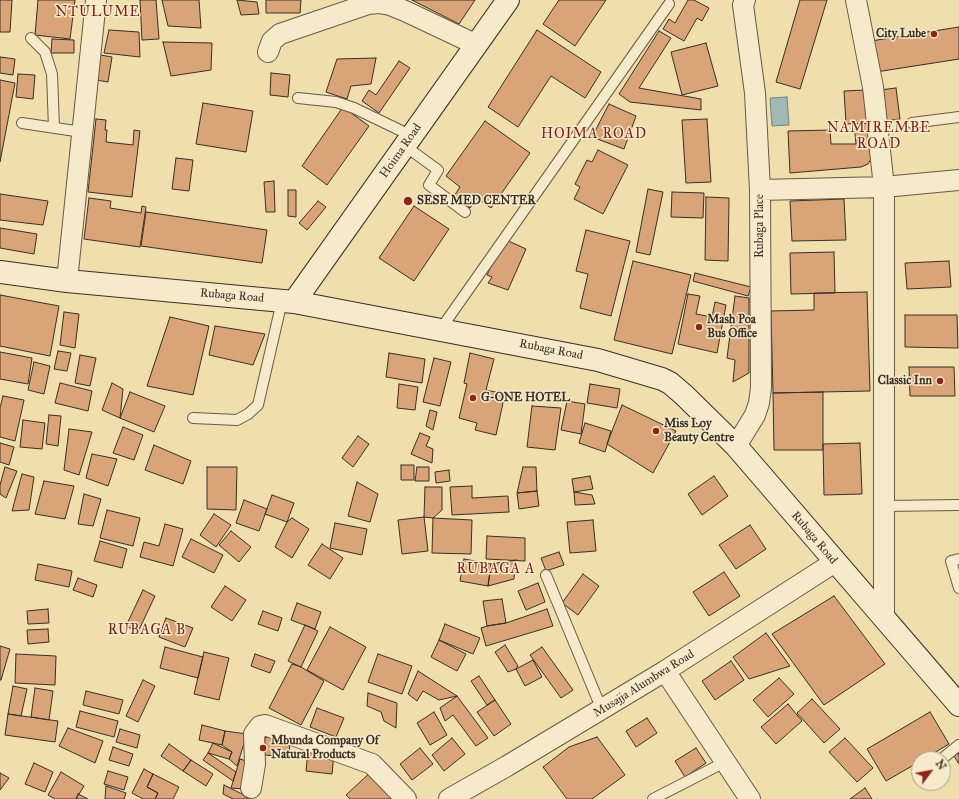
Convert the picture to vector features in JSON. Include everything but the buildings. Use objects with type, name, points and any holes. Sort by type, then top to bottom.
[{"type":"main road","name":"Hoima Road","points":[[288,301],[408,141],[508,0]]},
{"type":"main road","name":"Rubaga Road","points":[[0,272],[68,281],[288,301],[598,360],[662,379],[670,383],[684,395],[736,446],[959,705]]},
{"type":"street","points":[[68,281],[96,0]]},
{"type":"street","name":"Rubaga Place","points":[[736,446],[755,415],[759,403],[761,388],[760,190],[755,93],[743,5],[745,0]]},
{"type":"street","points":[[856,0],[873,87],[884,187],[884,619]]},
{"type":"street","points":[[268,52],[272,41],[280,34],[368,4],[379,3],[390,5],[405,11],[477,45]]},
{"type":"street","points":[[760,190],[884,187],[959,180]]},
{"type":"street","name":"Musajja Alumbwa Road","points":[[449,799],[602,710],[835,562]]},
{"type":"street","points":[[665,671],[725,762],[743,797]]},
{"type":"street","points":[[251,788],[255,764],[254,734],[260,726],[265,725],[372,764],[406,799]]},
{"type":"lane","points":[[440,330],[668,4]]},
{"type":"lane","points":[[31,38],[45,52],[52,74],[54,128]]},
{"type":"lane","points":[[298,98],[336,102],[354,108],[408,141],[438,170],[429,184],[465,212]]},
{"type":"lane","points":[[912,123],[959,117]]},
{"type":"lane","points":[[22,123],[82,132]]},
{"type":"lane","points":[[193,418],[237,420],[248,414],[258,405],[288,301]]},
{"type":"lane","points":[[884,506],[959,505]]},
{"type":"lane","points":[[959,559],[951,561],[959,588]]},
{"type":"lane","points":[[546,575],[602,710]]},
{"type":"lane","points":[[951,752],[959,745]]},
{"type":"lane","points":[[653,799],[725,762]]},
{"type":"water","points":[[787,97],[789,125],[772,126],[770,98]]},
{"type":"place","name":"City Lube","points":[[934,34]]},
{"type":"place","name":"SESE MED CENTER","points":[[408,201]]},
{"type":"place","name":"Mash Poa Bus Office","points":[[699,327]]},
{"type":"place","name":"Classic Inn","points":[[940,381]]},
{"type":"place","name":"G-ONE HOTEL","points":[[473,398]]},
{"type":"place","name":"Miss Loy Beauty Centre","points":[[656,431]]},
{"type":"place","name":"Mbunda Company Of Natural Products","points":[[263,748]]},
{"type":"district","name":"NTULUME","points":[[98,13]]},
{"type":"district","name":"HOIMA ROAD","points":[[594,135]]},
{"type":"district","name":"NAMIREMBE ROAD","points":[[879,138]]},
{"type":"district","name":"RUBAGA A","points":[[496,570]]},
{"type":"district","name":"RUBAGA B","points":[[147,631]]}]
